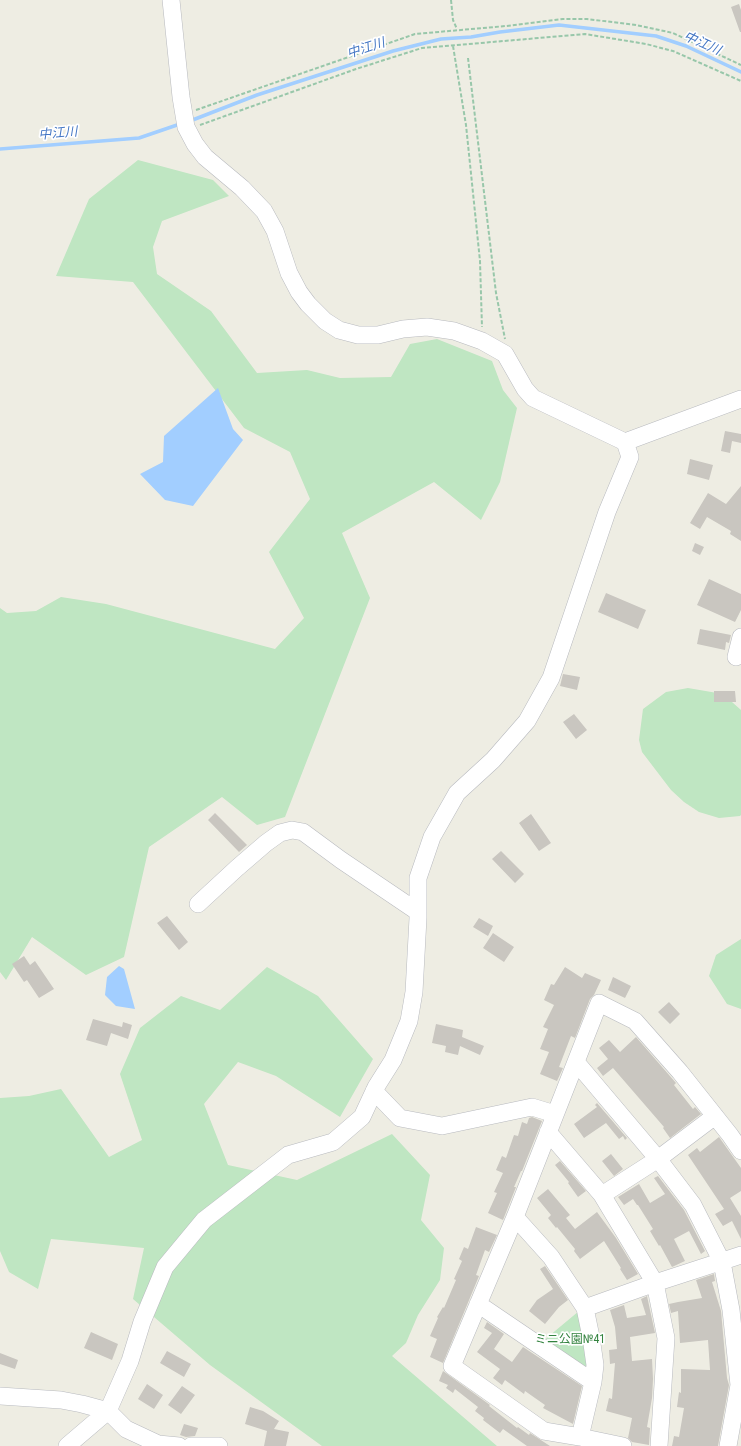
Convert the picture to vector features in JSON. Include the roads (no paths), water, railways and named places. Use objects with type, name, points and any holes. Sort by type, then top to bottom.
[{"type":"street","points":[[171,0],[186,122],[195,144],[205,157],[242,188],[264,211],[275,231],[289,273],[299,292],[324,321],[339,330],[358,335],[378,335],[403,329],[427,327],[454,331],[482,340],[505,354],[525,389],[533,398],[625,442],[741,399]]},
{"type":"street","points":[[67,1446],[108,1411],[130,1361],[142,1322],[165,1267],[204,1220],[288,1155],[333,1142],[362,1118],[374,1091],[394,1060],[409,1021],[414,992],[418,878],[432,837],[457,793],[492,760],[527,721],[551,678],[607,512],[630,457],[625,442]]},
{"type":"street","points":[[736,657],[741,638]]},
{"type":"street","points":[[198,904],[266,843],[280,833],[292,830],[303,832],[341,860],[418,912]]},
{"type":"street","points":[[623,1446],[544,1431],[452,1366],[515,1218],[599,1003],[635,1021],[680,1072],[741,1151]]},
{"type":"street","points":[[576,1062],[658,1159],[693,1205],[722,1262],[731,1310],[740,1385],[728,1446]]},
{"type":"street","points":[[374,1091],[400,1118],[442,1126],[532,1107],[555,1114]]},
{"type":"street","points":[[602,1195],[658,1159],[715,1116]]},
{"type":"street","points":[[548,1132],[602,1195],[656,1283],[666,1338],[659,1446]]},
{"type":"street","points":[[515,1218],[551,1257],[584,1308],[591,1337],[595,1365],[593,1382],[580,1437]]},
{"type":"street","points":[[584,1308],[741,1255]]},
{"type":"street","points":[[478,1304],[593,1382]]},
{"type":"street","points":[[0,1396],[61,1400],[108,1411],[126,1429],[158,1444],[179,1446]]},
{"type":"street","points":[[191,1446],[219,1446]]},
{"type":"water","points":[[218,388],[233,429],[243,440],[193,506],[165,500],[140,474],[163,462],[164,436]]},
{"type":"water","points":[[119,966],[124,969],[135,1009],[116,1006],[105,995],[107,977]]},
{"type":"waterway","name":"中江川","points":[[190,121],[257,95],[393,51],[441,39],[471,37],[559,25],[656,36],[686,46],[741,72]]},
{"type":"waterway","name":"中江川","points":[[0,149],[139,138],[180,124]]},
{"type":"park label","name":"ミニ公園№41","points":[[570,1340]]}]
